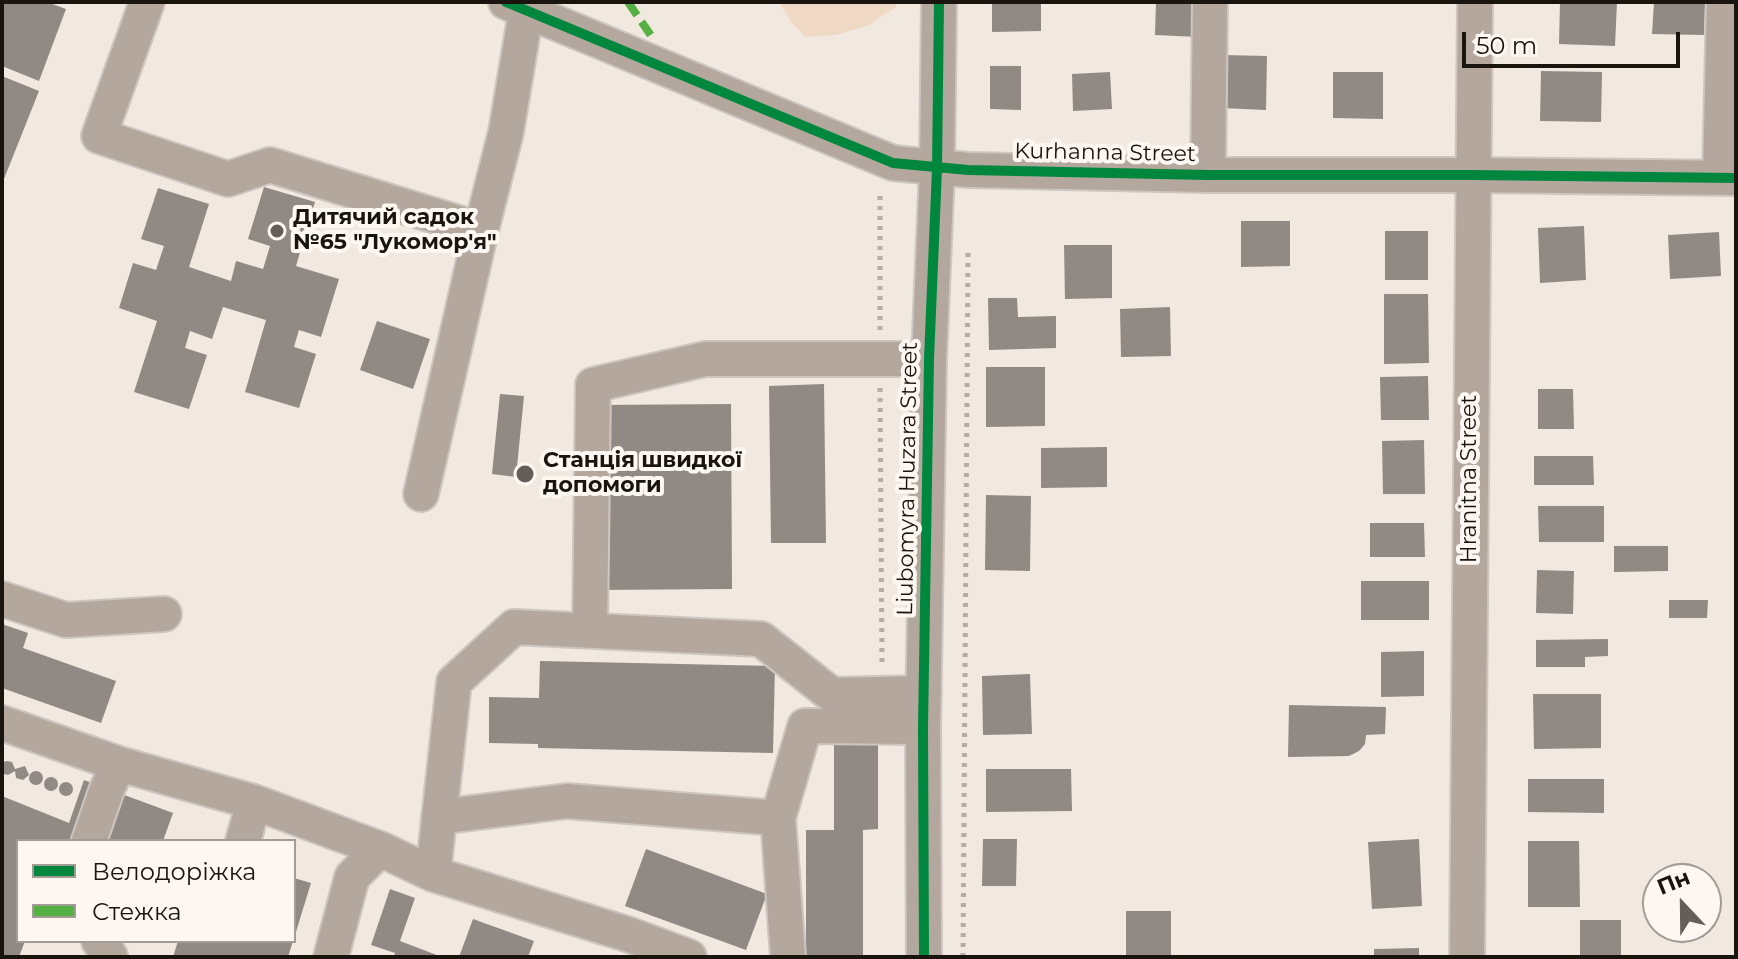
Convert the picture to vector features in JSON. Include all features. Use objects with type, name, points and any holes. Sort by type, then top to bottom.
[{"type":"street","points":[[147,2],[99,136],[228,179],[270,165],[481,230]]},
{"type":"street","name":"Liubomyra Huzara Street","points":[[924,957],[923,727],[939,2]]},
{"type":"street","points":[[1208,175],[1210,2]]},
{"type":"street","name":"Hranitna Street","points":[[1467,957],[1471,175],[1475,2]]},
{"type":"street","points":[[1724,2],[1728,178]]},
{"type":"street","points":[[421,494],[506,132],[516,7]]},
{"type":"street","name":"Kurhanna Street","points":[[516,7],[893,163],[937,169],[1208,175],[1728,178]]},
{"type":"street","points":[[590,630],[593,385],[705,359],[929,359]]},
{"type":"street","points":[[2,599],[66,620],[164,614]]},
{"type":"street","points":[[433,874],[454,682],[514,627],[761,639],[832,695],[924,693]]},
{"type":"street","points":[[2,723],[119,764],[254,802],[380,849],[433,874],[626,946],[689,957]]},
{"type":"street","points":[[788,957],[778,818],[805,726],[923,727]]},
{"type":"street","points":[[90,839],[119,764]]},
{"type":"street","points":[[439,817],[567,801],[778,818]]},
{"type":"street","points":[[244,839],[254,802]]},
{"type":"street","points":[[331,957],[352,877],[380,849]]},
{"type":"path","points":[[880,180],[882,663]]},
{"type":"path","points":[[963,957],[968,249]]},
{"type":"shaded area","points":[[779,2],[897,2],[896,7],[869,25],[836,35],[805,37]]},
{"type":"building","points":[[2,2],[47,2],[66,9],[39,81],[2,66]]},
{"type":"building","points":[[992,2],[1041,2],[1041,31],[992,32]]},
{"type":"building","points":[[1156,2],[1200,2],[1199,37],[1155,35]]},
{"type":"building","points":[[1560,2],[1617,2],[1615,46],[1559,44]]},
{"type":"building","points":[[1654,2],[1705,2],[1704,35],[1652,34]]},
{"type":"building","points":[[1223,55],[1267,56],[1266,110],[1221,108]]},
{"type":"building","points":[[990,66],[1021,66],[1021,110],[990,109]]},
{"type":"building","points":[[1541,71],[1602,72],[1601,122],[1540,121]]},
{"type":"building","points":[[1110,72],[1112,109],[1073,111],[1072,74]]},
{"type":"building","points":[[1333,72],[1383,72],[1383,119],[1333,118]]},
{"type":"building","points":[[2,76],[39,91],[2,184]]},
{"type":"building","points":[[264,187],[315,202],[296,266],[339,279],[321,337],[299,330],[294,347],[316,354],[299,408],[245,392],[266,320],[223,307],[212,339],[190,331],[185,348],[207,355],[189,409],[134,392],[157,321],[119,308],[133,263],[156,270],[164,246],[141,239],[158,188],[209,204],[189,267],[231,281],[236,261],[263,269],[270,246],[248,239]]},
{"type":"building","points":[[1241,221],[1290,221],[1290,266],[1241,267]]},
{"type":"building","points":[[1584,226],[1586,280],[1540,283],[1538,228]]},
{"type":"building","points":[[1385,231],[1428,231],[1428,280],[1385,280]]},
{"type":"building","points":[[1719,232],[1721,276],[1670,279],[1668,235]]},
{"type":"building","points":[[1064,245],[1112,245],[1112,298],[1065,299]]},
{"type":"building","points":[[1384,294],[1428,294],[1429,363],[1384,364]]},
{"type":"building","points":[[988,298],[1017,298],[1018,317],[1056,316],[1056,348],[989,350]]},
{"type":"building","points":[[1170,307],[1171,356],[1121,357],[1120,309]]},
{"type":"building","points":[[377,321],[430,339],[413,389],[360,370]]},
{"type":"building","points":[[986,367],[1045,367],[1045,426],[986,427]]},
{"type":"building","points":[[1428,376],[1429,420],[1381,420],[1380,377]]},
{"type":"building","points":[[824,384],[826,543],[771,543],[769,386]]},
{"type":"building","points":[[1538,389],[1573,389],[1574,429],[1538,429]]},
{"type":"building","points":[[500,394],[524,396],[516,477],[492,474]]},
{"type":"building","points":[[731,404],[732,589],[598,590],[597,405]]},
{"type":"building","points":[[1424,440],[1425,494],[1383,494],[1382,441]]},
{"type":"building","points":[[1107,447],[1107,487],[1041,488],[1041,448]]},
{"type":"building","points":[[1534,456],[1593,456],[1594,485],[1534,485]]},
{"type":"building","points":[[986,495],[1031,496],[1030,571],[985,570]]},
{"type":"building","points":[[1538,506],[1604,506],[1604,542],[1539,542]]},
{"type":"building","points":[[1370,523],[1424,523],[1425,557],[1370,557]]},
{"type":"building","points":[[1614,546],[1668,546],[1668,571],[1614,572]]},
{"type":"building","points":[[1537,570],[1574,571],[1573,614],[1536,613]]},
{"type":"building","points":[[1361,581],[1429,581],[1429,620],[1361,620]]},
{"type":"building","points":[[1669,600],[1708,600],[1707,618],[1669,618]]},
{"type":"building","points":[[2,624],[28,633],[23,648],[116,681],[101,723],[2,688]]},
{"type":"building","points":[[1608,639],[1608,656],[1585,657],[1585,667],[1536,667],[1536,640]]},
{"type":"building","points":[[1424,651],[1424,696],[1381,697],[1381,652]]},
{"type":"building","points":[[540,661],[775,666],[773,753],[538,748],[538,744],[489,743],[489,697],[539,698]]},
{"type":"building","points":[[1030,674],[1032,734],[983,735],[982,676]]},
{"type":"building","points":[[1533,694],[1601,694],[1601,748],[1534,749]]},
{"type":"building","points":[[1289,705],[1386,707],[1385,734],[1366,735],[1365,744],[1349,756],[1288,757]]},
{"type":"building","points":[[878,740],[878,829],[863,830],[863,957],[806,957],[806,830],[834,830],[834,741]]},
{"type":"building","points":[[12,762],[15,769],[25,766],[29,775],[23,780],[16,778],[15,771],[4,774],[2,763]]},
{"type":"building","points":[[986,769],[1071,769],[1072,811],[986,812]]},
{"type":"building","points":[[36,771],[43,778],[36,785],[29,778]]},
{"type":"building","points":[[51,777],[58,784],[51,791],[44,784]]},
{"type":"building","points":[[1528,779],[1604,779],[1604,813],[1528,812]]},
{"type":"building","points":[[84,780],[173,813],[164,839],[16,839],[16,943],[24,943],[19,957],[2,957],[2,796],[69,823]]},
{"type":"building","points":[[66,782],[73,789],[66,796],[59,789]]},
{"type":"building","points":[[983,839],[1017,839],[1016,886],[982,886]]},
{"type":"building","points":[[1419,839],[1422,906],[1372,909],[1368,842]]},
{"type":"building","points":[[1528,841],[1579,841],[1580,907],[1528,907]]},
{"type":"building","points":[[646,849],[767,894],[746,950],[625,906]]},
{"type":"building","points":[[296,879],[311,883],[296,932]]},
{"type":"building","points":[[390,889],[415,898],[400,941],[442,957],[394,957],[395,953],[371,945]]},
{"type":"building","points":[[1126,911],[1171,911],[1171,957],[1126,957]]},
{"type":"building","points":[[473,919],[534,941],[528,957],[459,957]]},
{"type":"building","points":[[1580,920],[1621,920],[1621,957],[1580,957]]},
{"type":"building","points":[[177,943],[292,943],[288,957],[173,957]]},
{"type":"building","points":[[1419,948],[1419,957],[1374,957],[1374,949]]},
{"type":"marked path","points":[[628,2],[652,37]]},
{"type":"cycle path","points":[[506,2],[893,163],[968,170],[1208,175],[1736,178]]},
{"type":"cycle path","points":[[924,957],[923,727],[939,2]]},
{"type":"place","name":"Дитячий садок №65 \"Лукомор'я\"","points":[[277,231]]},
{"type":"place","name":"Станція швидкої допомоги","points":[[525,474]]}]
